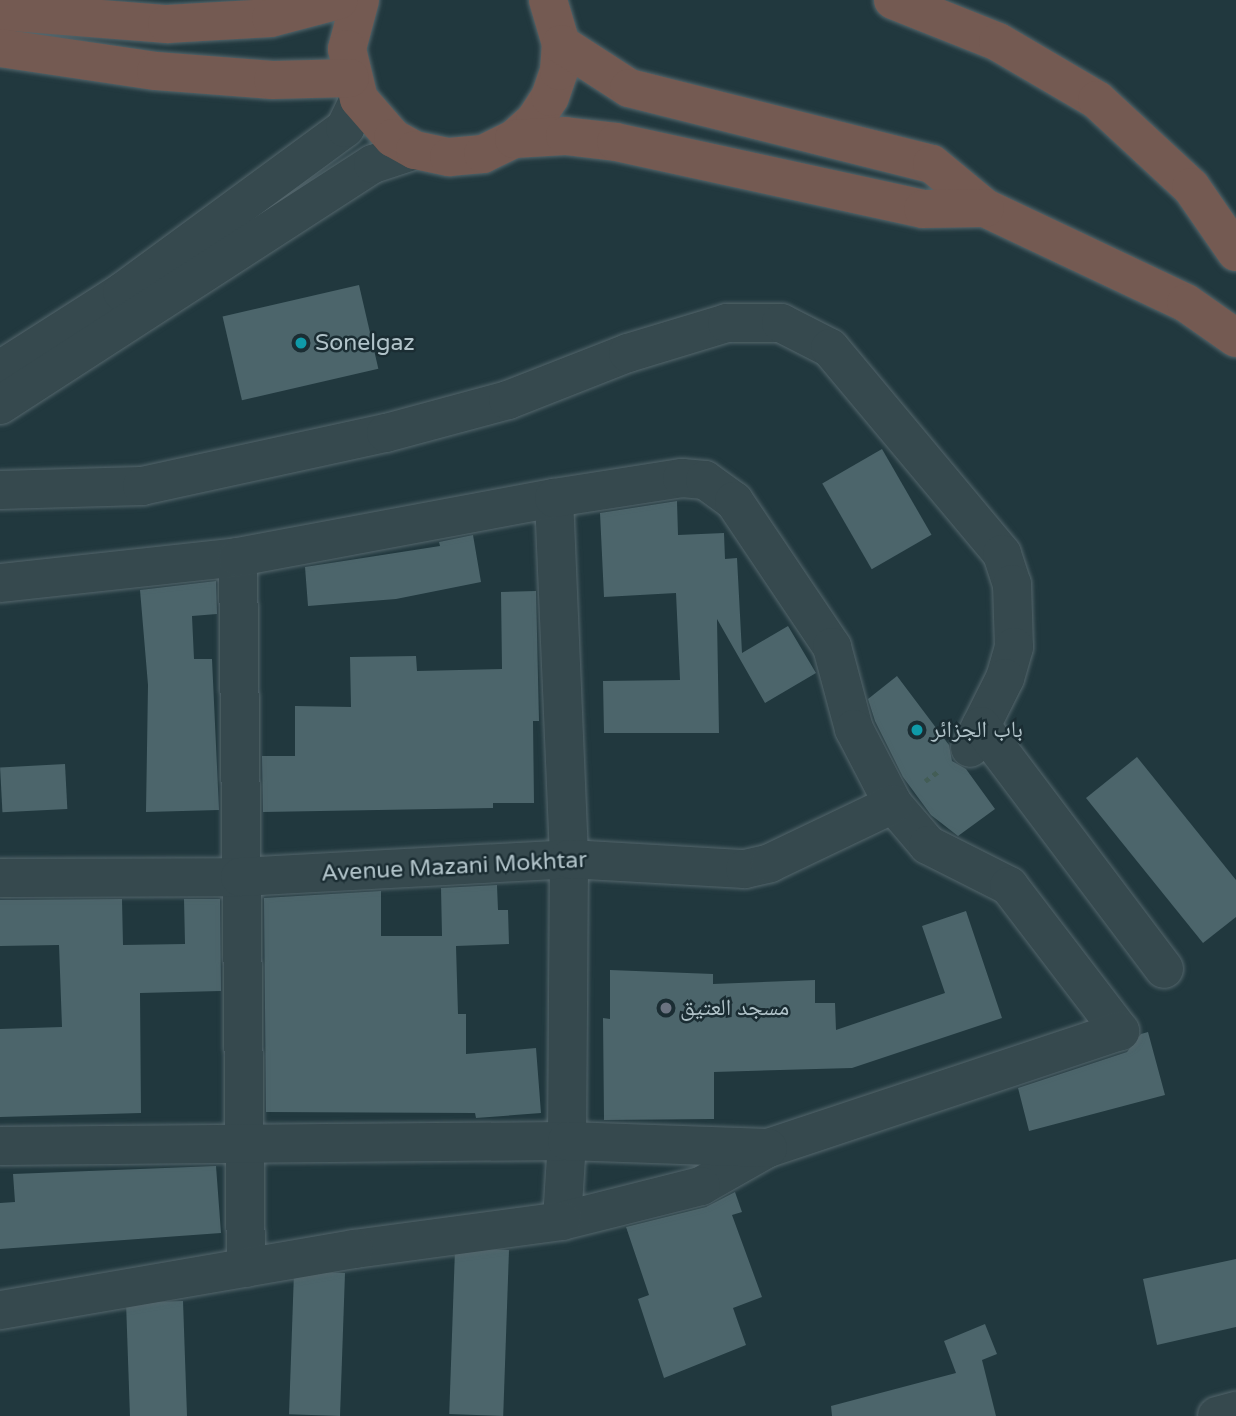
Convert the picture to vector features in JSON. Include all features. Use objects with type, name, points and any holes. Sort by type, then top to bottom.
[{"type":"highway","points":[[0,11],[167,24],[271,18],[339,0]]},
{"type":"highway","points":[[360,0],[347,49],[354,88],[383,129],[415,150],[449,157],[472,155],[514,139],[565,136],[616,142],[923,209],[985,208]]},
{"type":"highway","points":[[514,139],[535,120],[550,97],[559,71],[561,44],[548,0]]},
{"type":"highway","points":[[892,0],[998,42],[1097,100],[1191,187],[1236,252]]},
{"type":"highway","points":[[561,44],[629,88],[932,164],[985,208],[1186,303],[1236,338]]},
{"type":"highway","points":[[0,48],[156,71],[354,88]]},
{"type":"street","points":[[0,370],[122,292],[345,128],[354,88]]},
{"type":"street","points":[[0,405],[373,164],[415,150]]},
{"type":"street","points":[[0,491],[142,486],[386,433],[508,400],[628,353],[727,323],[781,323],[830,348],[1002,554],[1012,584],[1014,648],[1005,678],[975,737],[1164,969]]},
{"type":"street","points":[[0,583],[238,557],[554,498],[682,478],[705,480],[734,501],[832,647],[854,729],[893,804],[928,845],[1009,886],[1120,1031],[768,1148],[701,1186],[562,1222],[246,1268],[0,1310]]},
{"type":"street","points":[[554,498],[569,859],[567,1141],[562,1222]]},
{"type":"street","points":[[238,557],[246,1268]]},
{"type":"street","name":"Avenue Mazani Mokhtar","points":[[0,878],[240,877],[569,859],[745,869],[770,863],[893,804]]},
{"type":"street","points":[[0,1146],[567,1141],[768,1148]]},
{"type":"street","points":[[1217,1416],[1236,1411]]},
{"type":"path","points":[[893,804],[975,737]]},
{"type":"building","name":"Sonelgaz","points":[[359,285],[378,369],[242,400],[223,316]]},
{"type":"building","points":[[882,449],[932,535],[872,569],[822,484]]},
{"type":"building","points":[[677,501],[678,535],[724,533],[725,559],[737,558],[742,653],[788,626],[816,673],[765,703],[717,619],[719,733],[604,733],[603,681],[680,680],[676,593],[604,597],[600,513]]},
{"type":"building","points":[[473,535],[481,582],[396,599],[308,606],[305,567],[440,546],[439,542]]},
{"type":"building","points":[[216,581],[217,614],[192,616],[194,659],[212,659],[219,810],[146,812],[148,685],[140,590]]},
{"type":"building","points":[[536,591],[539,721],[533,721],[534,803],[493,803],[493,808],[263,812],[262,756],[295,756],[295,706],[351,707],[350,657],[416,656],[417,671],[502,669],[501,592]]},
{"type":"building","points":[[897,676],[949,745],[952,761],[966,769],[995,809],[958,836],[931,815],[903,777],[875,721],[868,699]]},
{"type":"building","points":[[1137,757],[1236,880],[1236,917],[1203,943],[1086,798]]},
{"type":"building","points":[[65,764],[67,809],[2,812],[0,767]]},
{"type":"building","points":[[497,885],[498,910],[508,910],[509,944],[456,946],[458,1014],[466,1014],[466,1054],[536,1048],[541,1113],[476,1118],[475,1113],[266,1112],[264,898],[381,891],[381,936],[442,936],[441,888]]},
{"type":"building","points":[[122,899],[123,945],[185,944],[184,899],[220,899],[221,991],[140,993],[141,1113],[0,1117],[0,1029],[62,1027],[59,945],[0,946],[0,900]]},
{"type":"building","points":[[966,911],[1002,1018],[852,1068],[714,1072],[714,1119],[604,1120],[603,1018],[610,1019],[610,970],[713,974],[713,984],[815,980],[815,1003],[835,1003],[836,1030],[945,993],[922,926]]},
{"type":"building","points":[[1148,1032],[1165,1095],[1029,1131],[1018,1088],[1127,1052],[1141,1034]]},
{"type":"building","points":[[216,1166],[221,1233],[0,1249],[0,1203],[15,1202],[13,1174]]},
{"type":"building","points":[[735,1192],[742,1212],[732,1215],[762,1297],[733,1308],[746,1345],[664,1378],[638,1299],[649,1295],[626,1227],[706,1207]]},
{"type":"building","points":[[455,1248],[509,1250],[503,1416],[449,1414]]},
{"type":"building","points":[[1236,1259],[1236,1327],[1157,1345],[1143,1279]]},
{"type":"building","points":[[294,1271],[345,1273],[340,1416],[289,1414]]},
{"type":"building","points":[[183,1301],[187,1416],[130,1416],[126,1303]]},
{"type":"building","points":[[985,1324],[997,1354],[982,1360],[996,1416],[832,1416],[831,1406],[956,1373],[944,1341]]},
{"type":"place","name":"Sonelgaz","points":[[301,343]]},
{"type":"place","name":"باب الجزائر","points":[[917,730]]},
{"type":"place","name":"مسجد العتيق","points":[[666,1008]]}]
